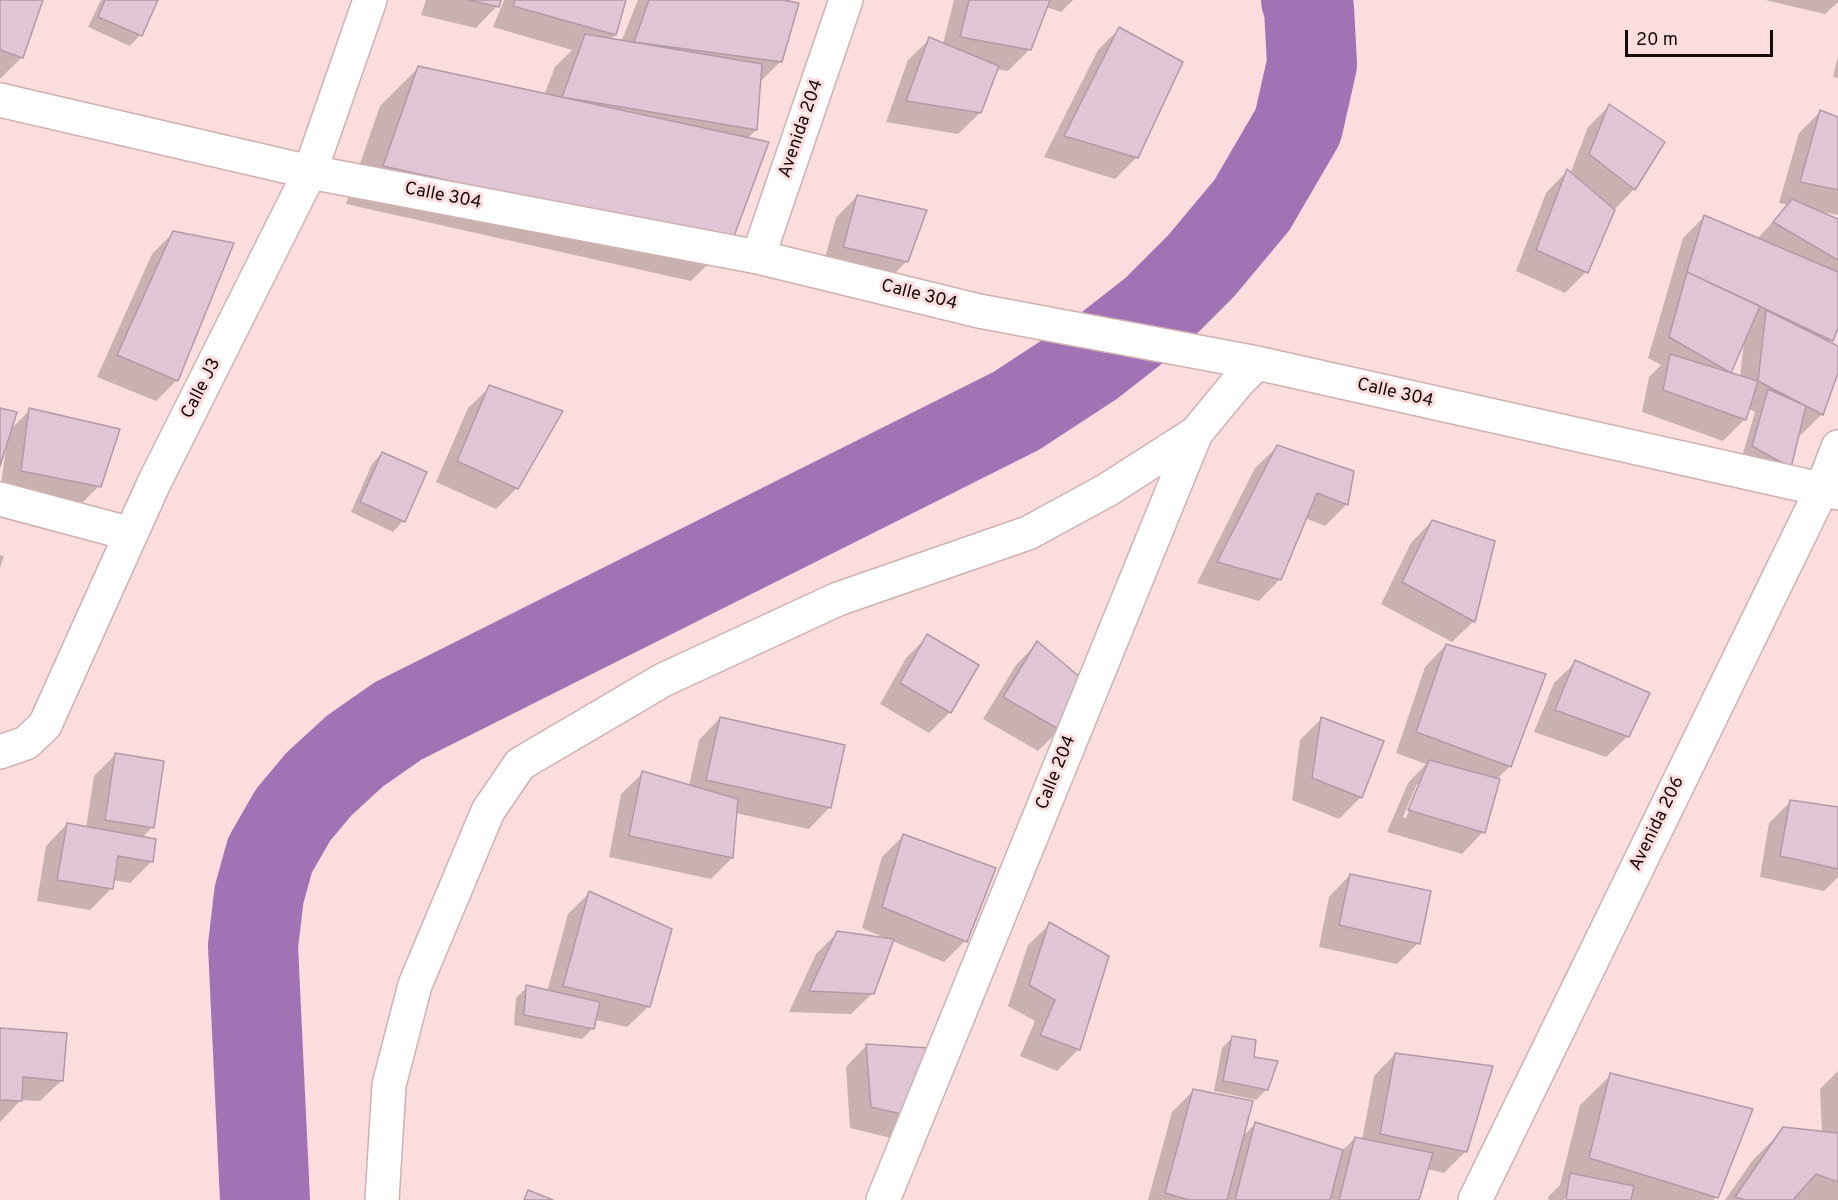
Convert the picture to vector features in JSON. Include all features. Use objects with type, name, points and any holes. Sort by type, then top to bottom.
[{"type":"street","name":"Calle J3","points":[[0,752],[26,743],[45,725],[154,483],[310,172],[370,0]]},
{"type":"street","name":"Avenida 204","points":[[758,257],[846,0]]},
{"type":"street","name":"Calle 304","points":[[0,100],[310,172],[758,257],[979,310],[1257,363],[1830,491]]},
{"type":"street","name":"Calle 204","points":[[883,1200],[1196,433],[1238,382],[1257,363]]},
{"type":"street","points":[[382,1200],[389,1085],[415,985],[489,811],[520,764],[663,680],[838,599],[1028,533],[1107,490],[1196,433]]},
{"type":"street","name":"Avenida 206","points":[[1475,1200],[1830,491],[1838,447]]},
{"type":"street","points":[[0,499],[131,534]]},
{"type":"building","points":[[0,0],[43,0],[23,58],[0,50]]},
{"type":"building","points":[[105,0],[158,0],[142,36],[98,17]]},
{"type":"building","points":[[468,0],[501,0],[499,7]]},
{"type":"building","points":[[515,0],[626,0],[616,35],[513,6]]},
{"type":"building","points":[[649,0],[782,0],[799,3],[782,62],[634,42]]},
{"type":"building","points":[[969,0],[1050,0],[1031,50],[960,37]]},
{"type":"building","points":[[1119,27],[1183,62],[1138,158],[1064,136]]},
{"type":"building","points":[[585,34],[762,64],[757,130],[562,97]]},
{"type":"building","points":[[929,37],[999,66],[981,113],[906,101]]},
{"type":"building","points":[[418,66],[769,142],[731,244],[383,166]]},
{"type":"building","points":[[1609,104],[1665,142],[1635,190],[1589,154]]},
{"type":"building","points":[[1820,110],[1838,117],[1838,190],[1800,182]]},
{"type":"building","points":[[1567,169],[1615,210],[1588,273],[1536,250]]},
{"type":"building","points":[[857,195],[927,210],[908,262],[843,247]]},
{"type":"building","points":[[1792,199],[1838,219],[1838,260],[1773,222]]},
{"type":"building","points":[[1704,215],[1838,272],[1838,328],[1833,341],[1687,272]]},
{"type":"building","points":[[173,231],[234,243],[178,381],[117,355]]},
{"type":"building","points":[[1687,272],[1760,306],[1731,373],[1669,337]]},
{"type":"building","points":[[1766,310],[1838,346],[1838,373],[1823,415],[1758,381]]},
{"type":"building","points":[[1670,354],[1758,381],[1746,420],[1663,390]]},
{"type":"building","points":[[489,385],[563,411],[518,489],[457,461]]},
{"type":"building","points":[[1768,389],[1806,406],[1791,468],[1752,446]]},
{"type":"building","points":[[0,408],[17,412],[0,466]]},
{"type":"building","points":[[29,408],[120,429],[101,487],[21,471]]},
{"type":"building","points":[[1277,445],[1354,471],[1348,505],[1317,493],[1281,580],[1217,562]]},
{"type":"building","points":[[382,452],[427,472],[405,522],[360,502]]},
{"type":"building","points":[[1432,520],[1495,541],[1475,622],[1402,582]]},
{"type":"building","points":[[927,634],[979,665],[951,713],[900,683]]},
{"type":"building","points":[[1037,641],[1087,683],[1060,730],[1003,697]]},
{"type":"building","points":[[1446,644],[1546,674],[1511,767],[1416,732]]},
{"type":"building","points":[[1575,660],[1650,693],[1629,737],[1555,710]]},
{"type":"building","points":[[720,717],[845,745],[831,808],[706,780]]},
{"type":"building","points":[[1321,717],[1384,741],[1362,798],[1312,778]]},
{"type":"building","points":[[115,753],[164,761],[154,828],[105,820]]},
{"type":"building","points":[[1429,760],[1500,779],[1485,833],[1408,810]]},
{"type":"building","points":[[642,771],[738,799],[733,858],[629,836]]},
{"type":"building","points":[[1790,800],[1838,807],[1838,869],[1780,856]]},
{"type":"building","points":[[67,823],[156,839],[153,862],[118,856],[113,889],[57,880]]},
{"type":"building","points":[[903,834],[996,868],[967,942],[882,907]]},
{"type":"building","points":[[1350,874],[1431,891],[1420,944],[1339,925]]},
{"type":"building","points":[[589,891],[672,929],[650,1007],[563,986]]},
{"type":"building","points":[[1049,922],[1109,956],[1080,1050],[1040,1035],[1055,1000],[1029,985]]},
{"type":"building","points":[[837,931],[894,939],[874,994],[809,991]]},
{"type":"building","points":[[526,985],[600,1002],[594,1029],[524,1015]]},
{"type":"building","points":[[0,1028],[67,1033],[63,1081],[23,1077],[22,1101],[0,1100]]},
{"type":"building","points":[[1232,1036],[1256,1040],[1254,1057],[1278,1061],[1268,1090],[1223,1081]]},
{"type":"building","points":[[866,1044],[929,1048],[914,1117],[871,1107]]},
{"type":"building","points":[[1395,1053],[1493,1066],[1467,1152],[1380,1134]]},
{"type":"building","points":[[1610,1073],[1753,1109],[1718,1198],[1589,1158]]},
{"type":"building","points":[[1193,1089],[1253,1101],[1227,1200],[1189,1200],[1165,1193]]},
{"type":"building","points":[[1255,1122],[1343,1150],[1330,1200],[1235,1200]]},
{"type":"building","points":[[1783,1127],[1838,1133],[1838,1182],[1816,1174],[1793,1200],[1746,1200],[1735,1197]]},
{"type":"building","points":[[1355,1137],[1433,1153],[1419,1200],[1339,1200]]},
{"type":"building","points":[[1570,1173],[1634,1186],[1631,1200],[1566,1200]]},
{"type":"building","points":[[528,1190],[553,1200],[524,1200]]},
{"type":"waterway","points":[[265,1200],[253,946],[259,895],[270,855],[293,815],[319,784],[355,751],[398,721],[1016,411],[1091,362],[1155,312],[1201,266],[1252,205],[1298,126],[1312,64],[1309,8],[1306,0]]}]
